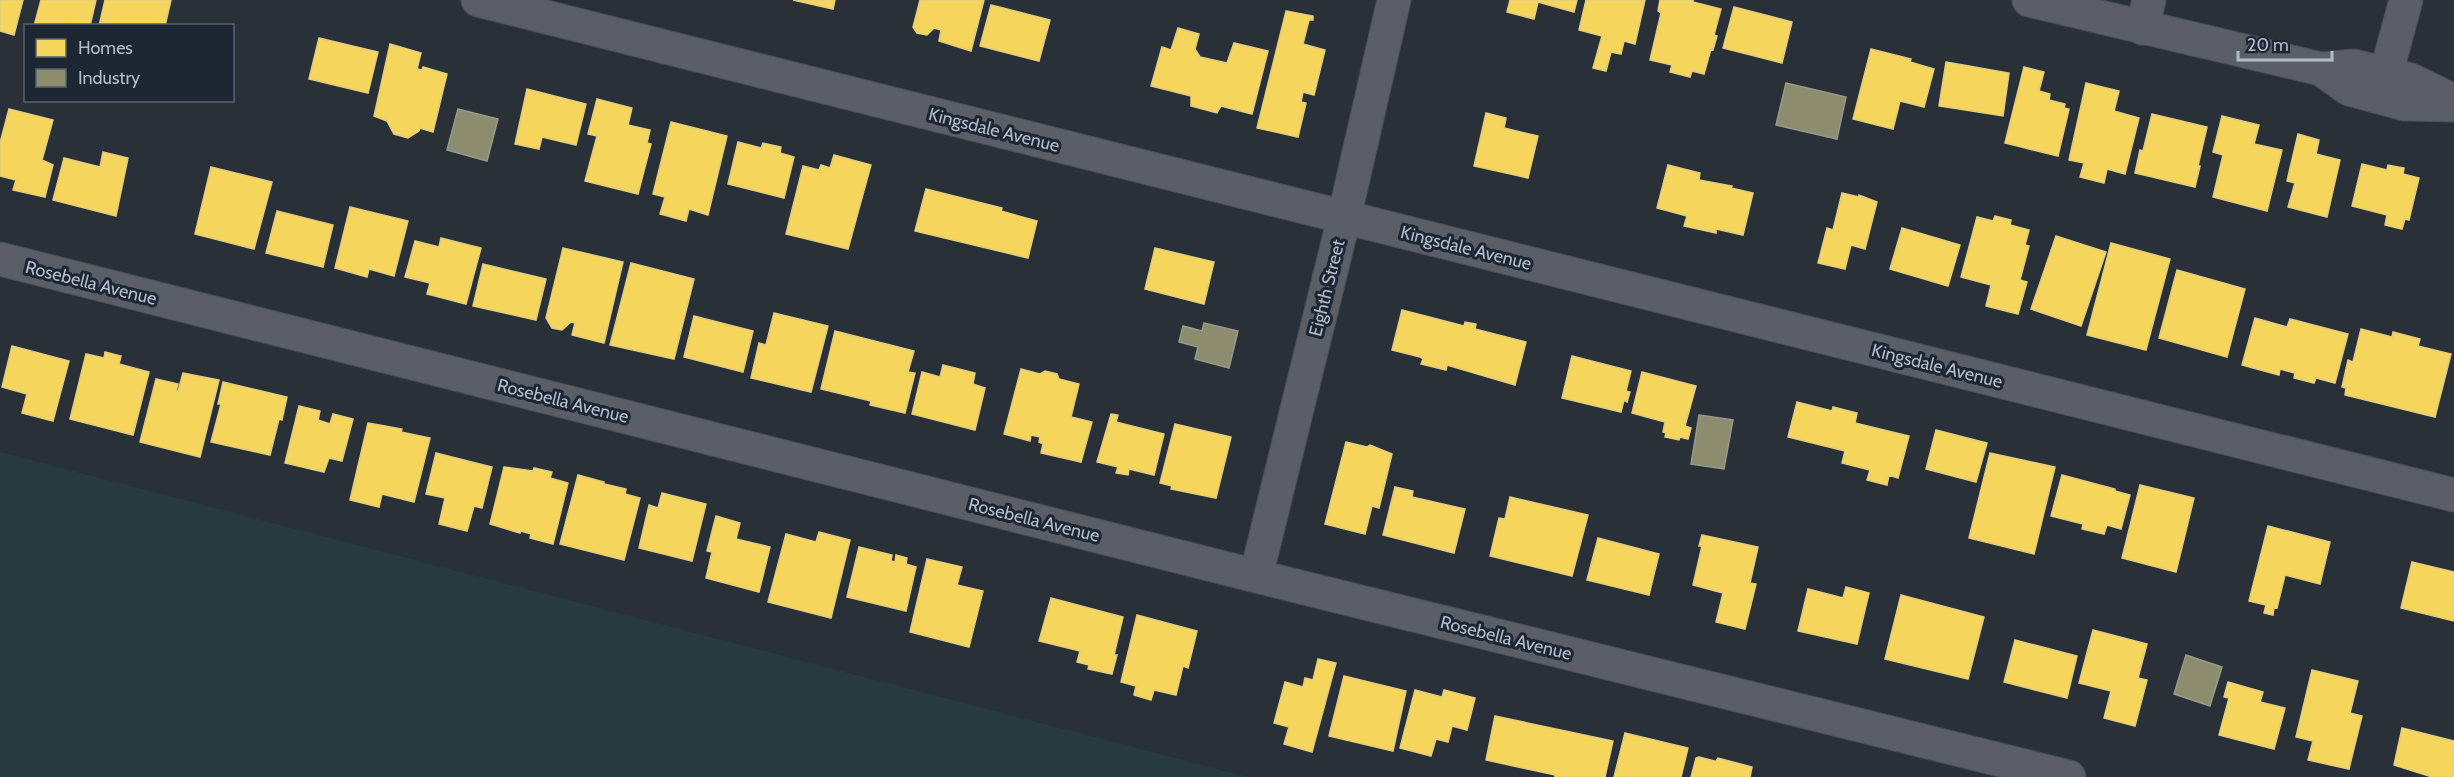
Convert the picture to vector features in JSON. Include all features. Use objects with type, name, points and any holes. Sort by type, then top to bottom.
[{"type":"street","name":"Kingsdale Avenue","points":[[478,0],[2454,495]]},
{"type":"street","name":"Eighth Street","points":[[1256,576],[1344,218],[1394,0]]},
{"type":"street","points":[[2029,0],[2146,14],[2321,69],[2349,89],[2405,104],[2454,103]]},
{"type":"street","points":[[2386,74],[2406,0]]},
{"type":"street","points":[[2321,69],[2354,66],[2411,80],[2454,103]]},
{"type":"street","name":"Rosebella Avenue","points":[[0,260],[1256,576],[2069,777]]},
{"type":"green space","points":[[0,452],[1248,777],[0,777]]},
{"type":"building: Homes","points":[[0,0],[23,0],[14,35],[0,31]]},
{"type":"building: Homes","points":[[41,0],[96,0],[90,24],[35,24]]},
{"type":"building: Homes","points":[[105,0],[171,0],[165,24],[99,24]]},
{"type":"building: Homes","points":[[793,0],[835,0],[833,9]]},
{"type":"building: Homes","points":[[920,0],[984,0],[971,51],[939,41],[941,30],[934,28],[927,35],[917,33],[913,27]]},
{"type":"building: Homes","points":[[1510,0],[1577,0],[1574,12],[1538,2],[1534,19],[1507,12]]},
{"type":"building: Homes","points":[[1586,0],[1645,0],[1635,44],[1624,41],[1621,54],[1611,52],[1606,71],[1593,68],[1602,36],[1579,30]]},
{"type":"building: Homes","points":[[1660,0],[1693,0],[1693,2],[1721,9],[1714,35],[1717,36],[1704,74],[1692,71],[1690,77],[1670,72],[1672,65],[1650,60],[1661,13],[1658,11]]},
{"type":"building: Homes","points":[[991,5],[1050,20],[1039,61],[980,46]]},
{"type":"building: Homes","points":[[1734,7],[1792,22],[1782,63],[1723,48]]},
{"type":"building: Homes","points":[[1286,11],[1313,16],[1313,20],[1309,20],[1303,44],[1325,50],[1314,95],[1303,92],[1301,102],[1306,103],[1298,137],[1257,128]]},
{"type":"building: Homes","points":[[1178,28],[1199,34],[1195,49],[1200,57],[1227,63],[1234,43],[1268,51],[1252,114],[1221,106],[1217,113],[1191,106],[1191,96],[1151,86],[1162,47],[1171,50]]},
{"type":"building: Homes","points":[[319,38],[378,52],[368,93],[309,79]]},
{"type":"building: Homes","points":[[390,44],[421,53],[417,69],[422,70],[423,67],[447,74],[433,132],[420,128],[408,138],[394,134],[387,121],[374,116]]},
{"type":"building: Homes","points":[[1871,49],[1911,59],[1910,62],[1934,69],[1924,107],[1900,101],[1893,129],[1853,119]]},
{"type":"building: Homes","points":[[1946,62],[2009,73],[2003,116],[1939,106]]},
{"type":"building: Homes","points":[[2024,67],[2044,72],[2039,91],[2050,94],[2049,100],[2065,104],[2064,108],[2069,109],[2058,156],[2005,143]]},
{"type":"building: Homes","points":[[2086,83],[2119,91],[2114,111],[2139,118],[2125,174],[2107,169],[2104,183],[2080,177],[2084,163],[2069,160]]},
{"type":"building: Homes","points":[[527,89],[586,104],[576,145],[542,137],[539,149],[515,144]]},
{"type":"building: Homes","points":[[597,99],[632,108],[628,125],[650,130],[647,143],[651,144],[638,194],[585,181],[597,136],[588,134]]},
{"type":"building: Homes","points":[[9,109],[53,120],[42,160],[53,165],[45,197],[13,190],[16,180],[0,176],[0,143]]},
{"type":"building: Homes","points":[[1486,113],[1506,118],[1504,128],[1538,136],[1528,178],[1474,166]]},
{"type":"building: Homes","points":[[2152,114],[2207,127],[2195,187],[2135,173]]},
{"type":"building: Homes","points":[[2222,116],[2259,125],[2254,144],[2282,150],[2267,211],[2213,197],[2223,155],[2213,152]]},
{"type":"building: Homes","points":[[671,122],[727,136],[708,215],[689,209],[686,221],[660,214],[665,197],[653,194]]},
{"type":"building: Homes","points":[[2298,134],[2319,140],[2316,154],[2340,160],[2327,217],[2288,207],[2295,183],[2287,181]]},
{"type":"building: Homes","points":[[738,142],[761,148],[763,143],[781,147],[780,153],[794,157],[784,198],[728,184]]},
{"type":"building: Homes","points":[[103,152],[128,158],[116,216],[53,200],[64,158],[100,167]]},
{"type":"building: Homes","points":[[834,155],[871,165],[848,249],[786,234],[803,166],[819,170],[821,165],[830,168]]},
{"type":"building: Homes","points":[[2362,164],[2387,170],[2388,165],[2404,168],[2403,174],[2419,178],[2409,220],[2405,219],[2402,229],[2385,225],[2387,215],[2352,206]]},
{"type":"building: Homes","points":[[1668,165],[1700,173],[1699,180],[1732,186],[1731,188],[1753,193],[1743,235],[1716,229],[1716,233],[1684,226],[1687,216],[1657,208]]},
{"type":"building: Homes","points":[[211,167],[272,182],[254,249],[195,234]]},
{"type":"building: Homes","points":[[926,189],[1002,208],[1001,211],[1037,221],[1028,258],[915,231]]},
{"type":"building: Homes","points":[[1842,193],[1859,197],[1859,195],[1877,202],[1865,249],[1851,245],[1845,269],[1818,263],[1827,228],[1833,230]]},
{"type":"building: Homes","points":[[350,207],[408,221],[394,276],[369,269],[367,277],[335,268]]},
{"type":"building: Homes","points":[[277,211],[333,225],[323,267],[266,253]]},
{"type":"building: Homes","points":[[1995,216],[2011,220],[2010,225],[2029,230],[2025,245],[2029,246],[2020,280],[2027,282],[2018,314],[1986,306],[1991,285],[1961,277],[1977,217],[1993,221]]},
{"type":"building: Homes","points":[[1902,228],[1960,245],[1948,286],[1890,269]]},
{"type":"building: Homes","points":[[2056,236],[2106,252],[2081,326],[2031,309]]},
{"type":"building: Homes","points":[[441,238],[481,248],[466,304],[427,294],[430,283],[405,277],[415,241],[439,247]]},
{"type":"building: Homes","points":[[2111,243],[2170,259],[2146,350],[2087,335]]},
{"type":"building: Homes","points":[[563,248],[623,262],[604,343],[572,335],[575,323],[571,322],[562,330],[552,328],[546,318]]},
{"type":"building: Homes","points":[[1155,248],[1214,262],[1204,304],[1145,289]]},
{"type":"building: Homes","points":[[631,263],[694,279],[674,359],[610,345]]},
{"type":"building: Homes","points":[[483,264],[546,279],[536,320],[473,306]]},
{"type":"building: Homes","points":[[2177,270],[2245,289],[2227,357],[2159,338]]},
{"type":"building: Homes","points":[[1402,310],[1464,326],[1465,322],[1476,324],[1475,329],[1526,342],[1515,385],[1447,365],[1446,370],[1421,364],[1423,359],[1420,357],[1392,350]]},
{"type":"building: Homes","points":[[774,313],[828,326],[811,392],[751,378],[759,343],[766,345]]},
{"type":"building: Homes","points":[[694,316],[753,331],[743,372],[684,357]]},
{"type":"building: Homes","points":[[2255,318],[2287,327],[2290,319],[2348,334],[2335,383],[2316,378],[2314,383],[2294,378],[2295,373],[2280,369],[2279,375],[2242,365]]},
{"type":"building: Homes","points":[[2361,329],[2392,337],[2393,332],[2420,339],[2418,346],[2451,354],[2435,417],[2345,395],[2346,388],[2342,387],[2348,360],[2353,362]]},
{"type":"building: Homes","points":[[835,331],[914,351],[908,372],[915,373],[905,413],[870,405],[871,401],[821,389]]},
{"type":"building: Homes","points":[[12,346],[69,361],[53,421],[22,413],[27,394],[2,387]]},
{"type":"building: Homes","points":[[105,352],[121,356],[119,364],[149,372],[133,435],[70,419],[86,354],[104,358]]},
{"type":"building: Homes","points":[[1572,356],[1631,371],[1626,391],[1630,392],[1627,402],[1624,400],[1621,412],[1562,398]]},
{"type":"building: Homes","points":[[943,365],[975,373],[973,384],[985,388],[975,430],[912,414],[922,372],[940,377]]},
{"type":"building: Homes","points":[[1021,369],[1040,374],[1045,371],[1057,374],[1059,379],[1079,384],[1071,417],[1092,422],[1081,462],[1041,453],[1043,444],[1039,442],[1040,437],[1031,435],[1030,441],[1004,434]]},
{"type":"building: Homes","points":[[1642,372],[1696,386],[1685,426],[1691,428],[1688,439],[1665,437],[1666,433],[1663,432],[1665,422],[1632,413]]},
{"type":"building: Homes","points":[[183,373],[219,380],[200,457],[140,442],[156,379],[178,384],[176,391],[178,391]]},
{"type":"building: Homes","points":[[223,382],[287,397],[270,455],[211,442],[221,404],[218,404]]},
{"type":"building: Homes","points":[[1797,402],[1832,411],[1833,407],[1857,413],[1855,423],[1909,436],[1898,478],[1889,475],[1887,485],[1867,480],[1870,470],[1842,463],[1845,451],[1788,437]]},
{"type":"building: Homes","points":[[299,406],[320,411],[318,420],[330,424],[333,414],[353,419],[342,461],[329,458],[324,472],[285,463]]},
{"type":"building: Homes","points":[[1111,414],[1118,415],[1116,422],[1164,434],[1154,475],[1129,469],[1128,475],[1116,473],[1118,467],[1097,462]]},
{"type":"building: Homes","points":[[368,423],[402,429],[401,432],[430,438],[414,502],[382,494],[379,507],[350,500]]},
{"type":"building: Homes","points":[[1175,424],[1231,437],[1216,498],[1171,489],[1172,486],[1160,483]]},
{"type":"building: Homes","points":[[1936,430],[1987,443],[1976,482],[1926,469]]},
{"type":"building: Homes","points":[[1346,442],[1367,447],[1370,445],[1392,454],[1379,508],[1372,506],[1365,534],[1325,524]]},
{"type":"building: Homes","points":[[436,453],[492,467],[482,508],[474,506],[467,531],[439,524],[445,498],[426,494]]},
{"type":"building: Homes","points":[[1990,453],[2055,467],[2034,554],[1969,538]]},
{"type":"building: Homes","points":[[504,467],[533,471],[534,468],[552,472],[550,478],[568,483],[553,544],[530,538],[531,534],[490,524]]},
{"type":"building: Homes","points":[[578,475],[604,482],[603,488],[605,484],[626,489],[625,494],[640,498],[624,560],[560,544]]},
{"type":"building: Homes","points":[[2062,475],[2130,495],[2121,529],[2107,525],[2104,534],[2082,529],[2083,524],[2051,516]]},
{"type":"building: Homes","points":[[2140,485],[2194,498],[2176,572],[2122,558]]},
{"type":"building: Homes","points":[[1395,487],[1413,491],[1412,497],[1465,509],[1454,553],[1383,535]]},
{"type":"building: Homes","points":[[662,493],[706,504],[692,561],[639,548],[649,505],[658,508]]},
{"type":"building: Homes","points":[[1510,497],[1588,515],[1572,576],[1490,556],[1499,518],[1505,519]]},
{"type":"building: Homes","points":[[716,516],[740,523],[736,539],[770,547],[759,592],[706,578],[712,552],[707,551]]},
{"type":"building: Homes","points":[[2268,526],[2330,542],[2320,584],[2285,575],[2277,608],[2274,607],[2273,615],[2264,613],[2266,605],[2249,601]]},
{"type":"building: Homes","points":[[819,532],[850,540],[831,618],[768,602],[786,534],[816,542]]},
{"type":"building: Homes","points":[[1702,535],[1758,547],[1750,583],[1756,584],[1745,629],[1716,622],[1723,593],[1693,585],[1702,546],[1699,546]]},
{"type":"building: Homes","points":[[1598,538],[1659,554],[1649,595],[1587,580]]},
{"type":"building: Homes","points":[[859,547],[892,555],[891,561],[895,562],[896,555],[907,558],[906,564],[916,567],[906,611],[847,597]]},
{"type":"building: Homes","points":[[927,559],[962,567],[957,585],[983,591],[969,647],[910,632]]},
{"type":"building: Homes","points":[[2412,562],[2454,572],[2454,621],[2401,608]]},
{"type":"building: Homes","points":[[1846,587],[1869,593],[1857,644],[1798,631],[1808,589],[1843,598]]},
{"type":"building: Homes","points":[[1901,595],[1984,617],[1968,679],[1885,659]]},
{"type":"building: Homes","points":[[1051,598],[1123,617],[1112,674],[1088,669],[1089,665],[1077,662],[1080,651],[1039,641]]},
{"type":"building: Homes","points":[[1137,615],[1197,631],[1188,668],[1183,666],[1176,695],[1154,690],[1151,700],[1134,695],[1136,686],[1121,682]]},
{"type":"building: Homes","points":[[2093,630],[2147,644],[2138,678],[2147,680],[2135,726],[2104,718],[2111,691],[2079,683]]},
{"type":"building: Homes","points":[[2015,640],[2077,656],[2067,698],[2004,682]]},
{"type":"building: Homes","points":[[1318,659],[1336,663],[1312,752],[1284,744],[1289,727],[1274,723],[1285,682],[1303,687],[1305,678],[1313,680]]},
{"type":"building: Homes","points":[[2312,670],[2358,681],[2350,713],[2362,716],[2349,769],[2308,760],[2313,741],[2296,737]]},
{"type":"building: Homes","points":[[1344,676],[1406,691],[1393,751],[1329,736]]},
{"type":"building: Homes","points":[[2228,682],[2263,692],[2260,702],[2285,708],[2274,749],[2219,735],[2229,698],[2224,697]]},
{"type":"building: Homes","points":[[1415,690],[1442,697],[1444,690],[1475,698],[1467,730],[1452,726],[1448,742],[1436,739],[1431,756],[1400,748]]},
{"type":"building: Homes","points":[[1495,716],[1613,741],[1605,777],[1555,777],[1555,775],[1486,760]]},
{"type":"building: Homes","points":[[2402,728],[2454,741],[2454,777],[2432,777],[2394,765]]},
{"type":"building: Homes","points":[[1625,733],[1688,748],[1681,777],[1614,777]]},
{"type":"building: Homes","points":[[1696,758],[1715,761],[1715,763],[1718,758],[1752,767],[1750,777],[1691,777]]},
{"type":"building: Industry","points":[[1786,83],[1846,97],[1837,139],[1776,125]]},
{"type":"building: Industry","points":[[458,109],[498,119],[487,161],[447,150]]},
{"type":"building: Industry","points":[[1204,323],[1238,331],[1229,368],[1195,359],[1198,347],[1179,342],[1183,326],[1202,331]]},
{"type":"building: Industry","points":[[1699,415],[1733,420],[1724,469],[1691,464]]},
{"type":"building: Industry","points":[[2186,655],[2222,667],[2210,706],[2174,694]]}]
